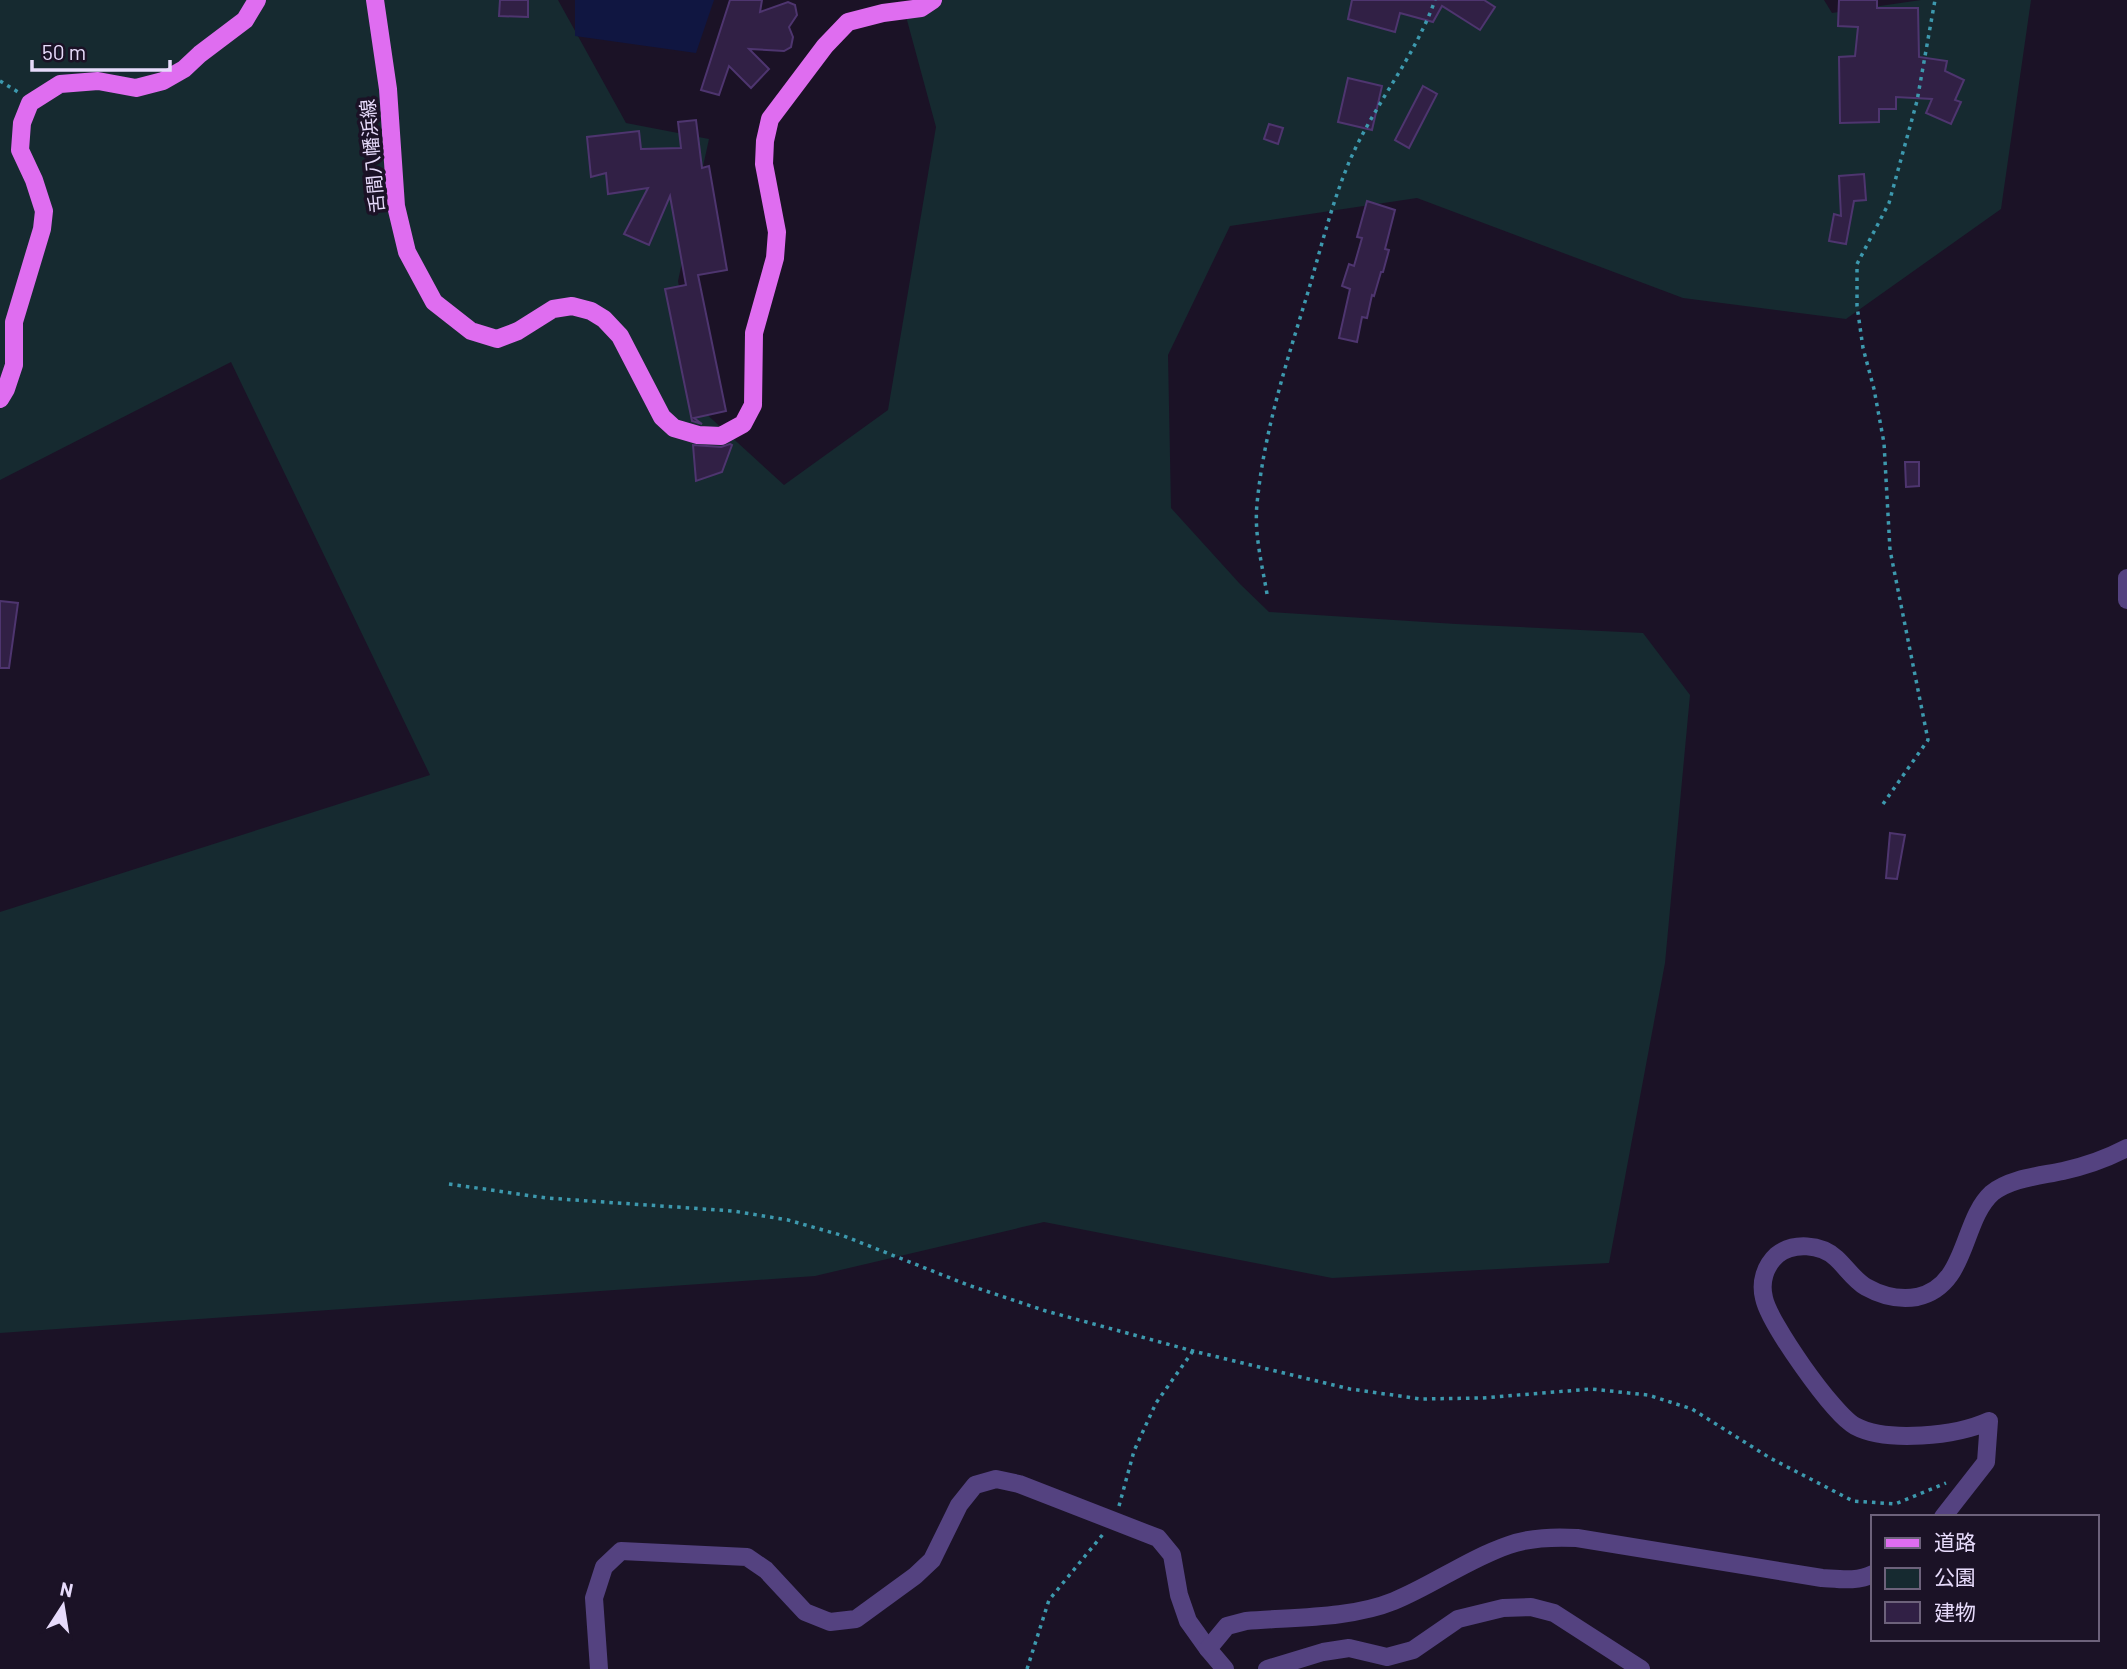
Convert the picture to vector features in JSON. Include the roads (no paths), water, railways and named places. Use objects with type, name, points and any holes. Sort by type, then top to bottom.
[{"type":"main road","points":[[0,399],[13,365],[14,322],[42,229],[44,211],[20,150],[22,124],[30,103],[60,84],[97,81],[136,88],[163,81],[184,69],[245,20],[257,0]]},
{"type":"main road","name":"舌間八幡浜線","points":[[375,0],[388,89],[396,206],[407,252],[434,302],[471,331],[498,339],[519,331],[553,309],[572,306],[591,311],[604,319],[620,336],[662,417],[674,428],[698,435],[721,436],[743,424],[753,405],[754,333],[775,258],[777,232],[764,164],[770,118],[825,46],[848,22],[883,13],[921,8],[933,0]]},
{"type":"street","points":[[2127,578],[2127,600]]},
{"type":"street","points":[[1945,1515],[1986,1462],[1989,1421],[1956,1433],[1893,1435],[1856,1427],[1840,1415],[1821,1392],[1769,1316],[1763,1296],[1763,1280],[1768,1264],[1793,1246],[1814,1247],[1834,1256],[1863,1286],[1885,1296],[1921,1296],[1937,1287],[1959,1261],[1980,1209],[1992,1194],[2025,1179],[2105,1160],[2127,1148]]},
{"type":"street","points":[[598,1669],[594,1598],[604,1567],[621,1552],[747,1557],[766,1570],[805,1612],[831,1622],[856,1619],[915,1576],[932,1560],[959,1505],[975,1485],[996,1479],[1019,1484],[1158,1538],[1172,1555],[1179,1595],[1188,1621],[1225,1669]]},
{"type":"street","points":[[1208,1649],[1227,1626],[1246,1621],[1363,1611],[1394,1601],[1509,1545],[1554,1537],[1577,1538],[1822,1578],[1851,1579],[1871,1575]]},
{"type":"street","points":[[1267,1669],[1324,1652],[1349,1648],[1387,1657],[1413,1650],[1458,1619],[1503,1608],[1531,1607],[1554,1613],[1642,1669]]}]
